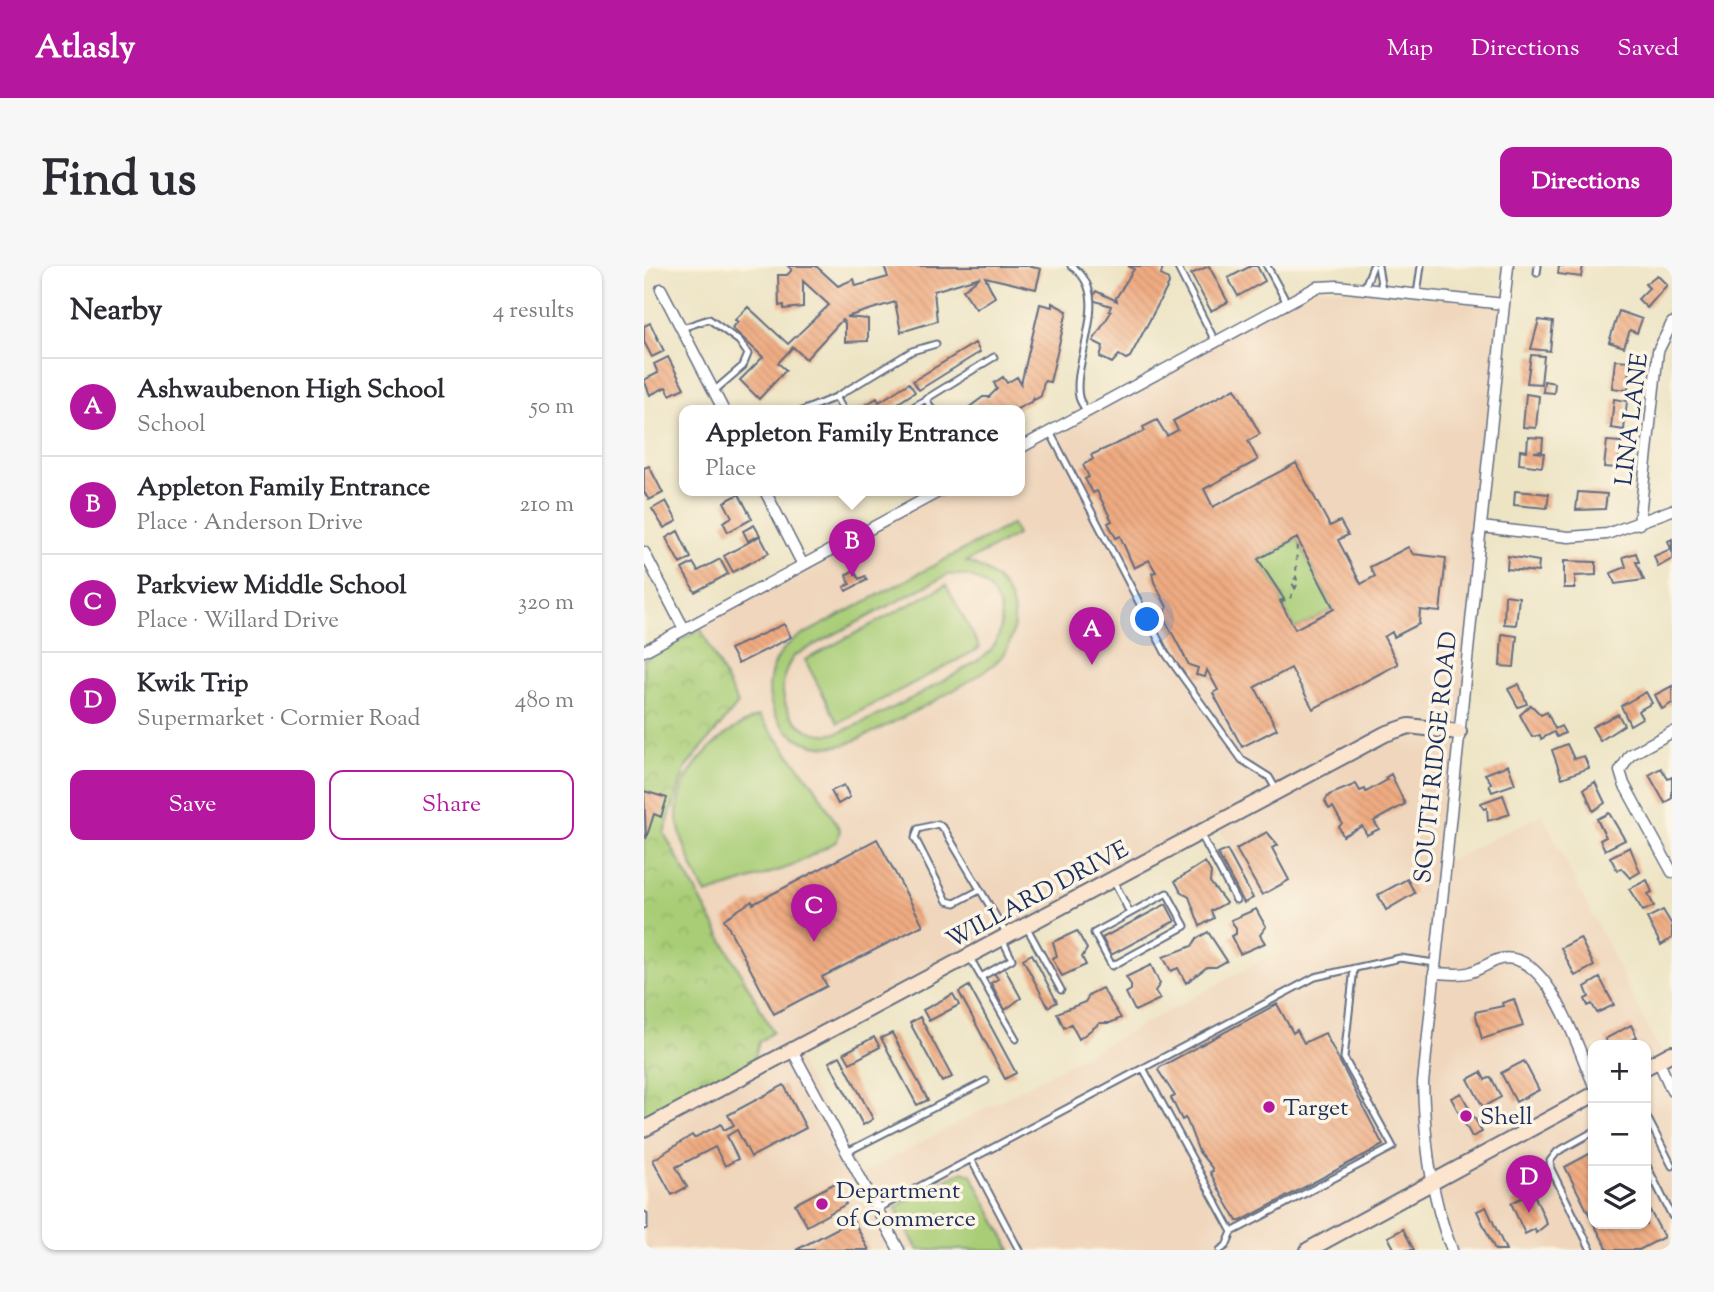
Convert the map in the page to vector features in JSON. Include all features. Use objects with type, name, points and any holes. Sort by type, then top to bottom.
[{"type":"street","name":"SOUTH RIDGE ROAD","points":[[1452,1250],[1431,1185],[1425,1142],[1423,1083],[1508,266]]},
{"type":"street","points":[[1025,445],[1317,287],[1364,289],[1504,304]]},
{"type":"street","points":[[662,289],[721,405]]},
{"type":"street","name":"LINA LANE","points":[[1639,524],[1658,351],[1672,323]]},
{"type":"street","points":[[768,496],[803,565]]},
{"type":"street","points":[[644,651],[803,565],[920,496]]},
{"type":"street","points":[[1481,527],[1569,537],[1607,534],[1672,510]]},
{"type":"street","points":[[644,552],[684,629]]},
{"type":"street","name":"WILLARD DRIVE","points":[[644,1129],[1385,734],[1409,726],[1459,732]]},
{"type":"street","points":[[1672,732],[1636,751],[1622,766],[1621,777],[1672,872]]},
{"type":"street","points":[[1434,968],[1468,974],[1501,959],[1517,959],[1532,965],[1547,981],[1588,1072]]},
{"type":"street","points":[[792,1050],[899,1250]]},
{"type":"street","points":[[1672,1053],[1652,1063],[1672,1091]]},
{"type":"street","points":[[1308,1250],[1588,1098]]},
{"type":"lane","points":[[1071,266],[1083,276],[1089,302],[1090,325],[1079,396],[1087,412]]},
{"type":"lane","points":[[1177,266],[1216,342]]},
{"type":"lane","points":[[1266,266],[1287,303]]},
{"type":"lane","points":[[1364,289],[1376,266]]},
{"type":"lane","points":[[1376,266],[1382,291]]},
{"type":"lane","points":[[1417,295],[1421,266]]},
{"type":"lane","points":[[681,328],[709,319],[746,349],[748,354],[743,366],[714,391]]},
{"type":"lane","points":[[817,405],[836,397],[912,351],[936,344]]},
{"type":"lane","points":[[916,405],[994,357]]},
{"type":"lane","points":[[836,397],[841,405]]},
{"type":"lane","points":[[926,399],[930,405]]},
{"type":"lane","points":[[1050,432],[1166,654],[1242,760],[1269,778],[1277,791]]},
{"type":"lane","points":[[978,891],[956,903],[947,901],[915,838],[918,829],[938,824],[944,829],[1004,937],[1010,960],[1016,967]]},
{"type":"lane","points":[[1199,832],[1236,900]]},
{"type":"lane","points":[[1112,879],[1130,913]]},
{"type":"lane","points":[[1167,892],[1185,926],[1112,966],[1094,933],[1130,913],[1167,892]]},
{"type":"lane","points":[[1026,925],[1061,990]]},
{"type":"lane","points":[[969,956],[984,976],[1016,1039]]},
{"type":"lane","points":[[877,1209],[1315,977],[1400,958],[1434,968]]},
{"type":"lane","points":[[1006,970],[1010,960]]},
{"type":"lane","points":[[984,976],[1010,960]]},
{"type":"lane","points":[[1232,1232],[1393,1147],[1344,1058],[1354,968]]},
{"type":"lane","points":[[984,976],[996,975]]},
{"type":"lane","points":[[1143,1068],[1232,1232],[1230,1241],[1220,1250]]},
{"type":"lane","points":[[847,1152],[986,1081]]},
{"type":"lane","points":[[1651,1125],[1672,1166]]},
{"type":"lane","points":[[1588,1135],[1558,1152],[1550,1161],[1551,1169],[1591,1250]]},
{"type":"lane","points":[[971,1159],[1019,1250]]},
{"type":"lane","points":[[1647,1166],[1672,1216]]},
{"type":"lane","points":[[644,1215],[644,1226]]},
{"type":"path","points":[[1281,603],[1291,597],[1298,583],[1297,538]]},
{"type":"path","points":[[1295,588],[1292,583],[1296,577]]},
{"type":"shaded area","points":[[1317,287],[1504,304],[1446,862],[1542,814],[1663,1057],[1672,1091],[1672,1250],[1452,1250],[1431,1186],[1308,1250],[644,1250],[644,1129],[758,1068],[754,1060],[759,1042],[773,1032],[664,833],[686,767],[738,704],[699,621],[931,496],[1025,496],[1025,445]],"holes":[[[1217,824],[1284,949],[860,1175],[793,1050]]]},
{"type":"green space","points":[[1012,524],[1017,535],[966,562],[995,577],[1009,596],[1014,618],[1009,644],[992,666],[930,703],[847,744],[824,746],[803,741],[787,730],[776,715],[770,697],[770,678],[778,658],[793,640]],"holes":[[[947,575],[976,579],[992,592],[999,605],[1001,625],[998,638],[982,658],[887,711],[843,731],[831,734],[816,733],[793,718],[783,694],[783,681],[787,667],[795,655]]]},
{"type":"green space","points":[[1297,538],[1334,609],[1295,629],[1280,601],[1284,598],[1258,559]]},
{"type":"green space","points":[[946,585],[980,648],[838,723],[805,660]]},
{"type":"green space","points":[[701,629],[738,704],[686,767],[664,833],[773,1032],[759,1042],[754,1060],[758,1068],[644,1129],[644,659]]},
{"type":"green space","points":[[759,716],[815,787],[840,830],[837,841],[792,866],[706,894],[683,842],[677,814],[679,797],[685,782],[704,754],[731,731]]},
{"type":"green space","points":[[963,1171],[971,1174],[1011,1250],[918,1250],[895,1207]]},
{"type":"building","points":[[788,266],[816,266],[838,286],[854,279],[856,286],[888,277],[884,266],[1028,266],[1041,269],[1036,289],[985,277],[995,297],[976,309],[963,290],[980,277],[934,291],[937,321],[901,332],[895,302],[846,317],[868,319],[868,341],[845,342],[845,323],[842,320],[806,359],[793,347],[778,363],[786,370],[759,399],[740,380],[763,357],[732,328],[738,322],[735,320],[748,307],[788,344],[829,305],[803,281],[803,307],[784,309],[784,305],[779,306],[778,275],[787,275],[792,270]]},
{"type":"building","points":[[1128,266],[1163,266],[1161,275],[1168,279],[1169,284],[1130,357],[1126,359],[1119,355],[1112,363],[1100,357],[1103,346],[1093,341],[1111,312],[1111,306],[1092,300],[1096,291],[1117,301],[1116,298],[1134,269]]},
{"type":"building","points":[[1209,266],[1228,302],[1211,311],[1191,274]]},
{"type":"building","points":[[1251,266],[1257,266],[1265,281],[1238,296],[1228,278]]},
{"type":"building","points":[[1559,266],[1583,266],[1581,277],[1558,274]]},
{"type":"building","points":[[1657,275],[1667,285],[1647,308],[1638,299],[1649,288],[1645,284]]},
{"type":"building","points":[[1052,303],[1067,311],[1050,382],[1044,381],[1041,396],[1034,400],[1033,397],[1031,402],[1025,405],[972,405],[983,397],[989,397],[997,389],[994,383],[1003,377],[1007,383],[1017,377],[1021,384],[1040,304],[1052,307]]},
{"type":"building","points":[[1619,311],[1642,319],[1637,333],[1630,330],[1624,347],[1609,342]]},
{"type":"building","points":[[1539,320],[1553,322],[1550,351],[1531,349]]},
{"type":"building","points":[[650,323],[664,351],[652,357],[644,342],[644,326]]},
{"type":"building","points":[[975,343],[980,352],[919,390],[913,381]]},
{"type":"building","points":[[1531,355],[1544,356],[1541,384],[1527,383]]},
{"type":"building","points":[[668,357],[684,388],[670,395],[666,387],[650,395],[644,380],[658,373],[654,364]]},
{"type":"building","points":[[1615,360],[1629,361],[1628,390],[1612,388]]},
{"type":"building","points":[[1544,381],[1555,383],[1554,393],[1543,392]]},
{"type":"building","points":[[909,383],[915,392],[895,405],[866,405],[877,398],[879,402]]},
{"type":"building","points":[[1235,388],[1260,434],[1248,441],[1258,460],[1204,489],[1213,507],[1296,463],[1330,526],[1340,521],[1348,535],[1338,540],[1361,584],[1375,576],[1370,567],[1408,547],[1413,554],[1446,558],[1440,612],[1420,610],[1419,624],[1394,637],[1392,632],[1384,637],[1398,664],[1313,709],[1291,668],[1255,687],[1277,729],[1242,747],[1213,693],[1218,690],[1207,670],[1205,677],[1196,675],[1198,668],[1189,665],[1163,616],[1167,607],[1154,582],[1152,573],[1156,572],[1149,560],[1134,568],[1120,536],[1116,538],[1108,523],[1112,521],[1097,491],[1093,493],[1085,479],[1089,477],[1083,465],[1093,459],[1091,455],[1145,431],[1143,427],[1157,420],[1167,436],[1178,430],[1173,421]],"holes":[[[1297,538],[1334,609],[1295,629],[1280,601],[1284,599],[1258,559]]]},
{"type":"building","points":[[1526,394],[1539,396],[1536,428],[1523,427]]},
{"type":"building","points":[[1614,399],[1627,401],[1624,430],[1611,428]]},
{"type":"building","points":[[1528,437],[1543,438],[1542,451],[1534,452],[1544,453],[1542,467],[1519,464],[1520,450],[1527,451]]},
{"type":"building","points":[[1607,441],[1621,442],[1618,468],[1604,467]]},
{"type":"building","points":[[649,466],[663,493],[649,500],[644,492],[644,468]]},
{"type":"building","points":[[1515,491],[1549,494],[1547,508],[1514,505]]},
{"type":"building","points":[[1578,492],[1607,494],[1605,509],[1576,510]]},
{"type":"building","points":[[740,496],[752,519],[728,532],[723,522],[732,517],[724,502]]},
{"type":"building","points":[[666,501],[677,521],[664,528],[652,509]]},
{"type":"building","points":[[754,525],[760,535],[748,541],[743,531]]},
{"type":"building","points":[[678,531],[691,558],[680,564],[666,538]]},
{"type":"building","points":[[760,536],[769,553],[733,572],[724,556]]},
{"type":"building","points":[[1672,539],[1672,559],[1658,567],[1654,556],[1671,549],[1668,541]]},
{"type":"building","points":[[1636,553],[1639,562],[1636,562],[1644,580],[1615,584],[1611,573],[1626,567],[1623,557]]},
{"type":"building","points":[[1508,556],[1539,561],[1538,572],[1507,569]]},
{"type":"building","points":[[720,559],[728,574],[695,592],[682,569],[693,563],[698,571]]},
{"type":"building","points":[[1564,561],[1596,562],[1596,575],[1575,576],[1575,588],[1564,588]]},
{"type":"building","points":[[854,570],[859,579],[865,576],[867,580],[846,591],[844,587],[850,584],[846,575]]},
{"type":"building","points":[[1505,595],[1519,597],[1516,625],[1504,624]]},
{"type":"building","points":[[784,624],[791,637],[738,664],[730,649]]},
{"type":"building","points":[[1502,634],[1517,636],[1514,667],[1500,666]]},
{"type":"building","points":[[1519,684],[1527,704],[1518,707],[1508,689]]},
{"type":"building","points":[[1672,686],[1672,703],[1662,709],[1655,695]]},
{"type":"building","points":[[1646,692],[1652,703],[1638,711],[1642,718],[1630,725],[1621,706]]},
{"type":"building","points":[[1531,705],[1541,715],[1547,712],[1555,729],[1561,726],[1565,733],[1557,737],[1554,732],[1541,739],[1540,735],[1532,737],[1520,715]]},
{"type":"building","points":[[1618,714],[1624,725],[1600,741],[1592,727]]},
{"type":"building","points":[[1567,744],[1574,759],[1584,756],[1589,768],[1562,778],[1552,750]]},
{"type":"building","points":[[1508,765],[1515,784],[1492,792],[1489,785],[1492,784],[1485,774]]},
{"type":"building","points":[[1661,768],[1668,779],[1672,777],[1672,798],[1665,803],[1649,775]]},
{"type":"building","points":[[1391,774],[1405,804],[1374,821],[1379,829],[1367,835],[1362,826],[1343,836],[1339,827],[1342,823],[1333,807],[1329,809],[1325,801],[1329,795],[1356,784],[1360,791],[1365,789],[1366,792],[1387,780],[1385,778]]},
{"type":"building","points":[[1595,782],[1605,803],[1593,811],[1584,789]]},
{"type":"building","points":[[844,785],[850,797],[838,804],[831,791]]},
{"type":"building","points":[[644,791],[667,798],[661,817],[654,814],[646,839]]},
{"type":"building","points":[[1503,795],[1510,814],[1488,821],[1487,808],[1484,809],[1481,803]]},
{"type":"building","points":[[1609,813],[1625,840],[1605,850],[1600,840],[1606,837],[1597,819]]},
{"type":"building","points":[[1267,832],[1278,845],[1272,848],[1289,880],[1262,895],[1236,849]]},
{"type":"building","points":[[877,839],[923,925],[822,977],[827,986],[774,1014],[724,919],[752,901],[753,904]]},
{"type":"building","points":[[1630,847],[1640,872],[1630,878],[1621,868],[1617,870],[1610,857]]},
{"type":"building","points":[[1227,850],[1253,898],[1244,903],[1218,854]]},
{"type":"building","points":[[1205,862],[1211,872],[1210,882],[1226,903],[1211,911],[1214,918],[1200,926],[1189,897],[1181,892],[1175,881]]},
{"type":"building","points":[[1407,879],[1415,893],[1386,910],[1378,895]]},
{"type":"building","points":[[1647,880],[1652,892],[1648,894],[1654,906],[1643,911],[1629,889]]},
{"type":"building","points":[[1166,904],[1175,921],[1111,955],[1102,938]]},
{"type":"building","points":[[1256,909],[1266,927],[1260,935],[1265,943],[1240,954],[1231,936],[1236,934],[1236,929],[1231,920]]},
{"type":"building","points":[[1663,910],[1672,925],[1672,938],[1661,945],[1647,918]]},
{"type":"building","points":[[1077,931],[1087,949],[1082,957],[1086,965],[1062,976],[1052,958],[1057,956],[1053,942]]},
{"type":"building","points":[[1208,932],[1227,961],[1216,967],[1207,967],[1186,983],[1178,968],[1171,971],[1163,957],[1192,946],[1197,938]]},
{"type":"building","points":[[1580,938],[1594,966],[1575,976],[1561,948]]},
{"type":"building","points":[[1032,954],[1057,1002],[1048,1007],[1023,959]]},
{"type":"building","points":[[1151,965],[1160,984],[1155,991],[1160,999],[1135,1011],[1126,993],[1131,990],[1131,985],[1126,977]]},
{"type":"building","points":[[1004,967],[1021,998],[1005,1010],[991,983],[998,979],[994,973]]},
{"type":"building","points":[[1600,978],[1614,1005],[1597,1013],[1592,1004],[1588,1006],[1585,999],[1589,997],[1585,987]]},
{"type":"building","points":[[969,986],[1016,1073],[1005,1079],[959,992]]},
{"type":"building","points":[[1102,988],[1121,1018],[1110,1023],[1100,1023],[1079,1039],[1071,1024],[1064,1028],[1057,1013],[1085,1002],[1090,994]]},
{"type":"building","points":[[953,994],[959,1005],[929,1021],[923,1010]]},
{"type":"building","points":[[1514,999],[1523,1026],[1482,1039],[1475,1012],[1503,1006],[1502,1003]]},
{"type":"building","name":"Target","points":[[1277,1004],[1293,1033],[1297,1030],[1304,1043],[1325,1033],[1383,1145],[1237,1221],[1210,1172],[1213,1171],[1212,1168],[1199,1152],[1187,1121],[1185,1118],[1182,1120],[1171,1098],[1175,1096],[1158,1070]]},
{"type":"building","points":[[920,1017],[952,1077],[942,1082],[910,1023]]},
{"type":"building","points":[[1631,1025],[1637,1037],[1632,1040],[1605,1039]]},
{"type":"building","points":[[892,1033],[928,1100],[917,1105],[881,1038]]},
{"type":"building","points":[[874,1037],[880,1047],[850,1063],[844,1053]]},
{"type":"building","points":[[840,1056],[873,1119],[863,1125],[829,1062]]},
{"type":"building","points":[[1524,1061],[1539,1090],[1516,1102],[1501,1073]]},
{"type":"building","points":[[1481,1072],[1485,1080],[1491,1077],[1501,1097],[1483,1107],[1468,1079]]},
{"type":"building","points":[[784,1085],[806,1128],[751,1157],[737,1130],[727,1136],[738,1159],[725,1166],[715,1147],[676,1167],[687,1187],[672,1195],[653,1160],[692,1135],[694,1138],[721,1124],[724,1130],[734,1125],[728,1115]]},
{"type":"building","points":[[1461,1093],[1482,1132],[1472,1137],[1451,1098]]},
{"type":"building","points":[[1588,1155],[1588,1212],[1565,1167]]},
{"type":"building","points":[[835,1183],[846,1204],[807,1226],[795,1204]]},
{"type":"building","points":[[1533,1192],[1547,1224],[1536,1233],[1535,1229],[1525,1234],[1511,1203]]},
{"type":"building","points":[[1486,1207],[1506,1250],[1495,1250],[1477,1211]]},
{"type":"building","points":[[1651,1212],[1664,1237],[1639,1250],[1608,1250],[1597,1229],[1651,1229]]},
{"type":"building","points":[[853,1220],[869,1250],[796,1250]]},
{"type":"building","points":[[1403,1229],[1414,1250],[1395,1250],[1388,1237]]},
{"type":"place","name":"Appleton Family Entrance","points":[[852,577]]},
{"type":"place","name":"Ashwaubenon High School","points":[[1092,665]]},
{"type":"place","name":"Parkview Middle School","points":[[814,942]]},
{"type":"place","name":"Target","points":[[1269,1107]]},
{"type":"place","name":"Shell","points":[[1466,1116]]},
{"type":"place","name":"Department of Commerce","points":[[822,1204]]},
{"type":"place","name":"Kwik Trip","points":[[1529,1213]]}]
